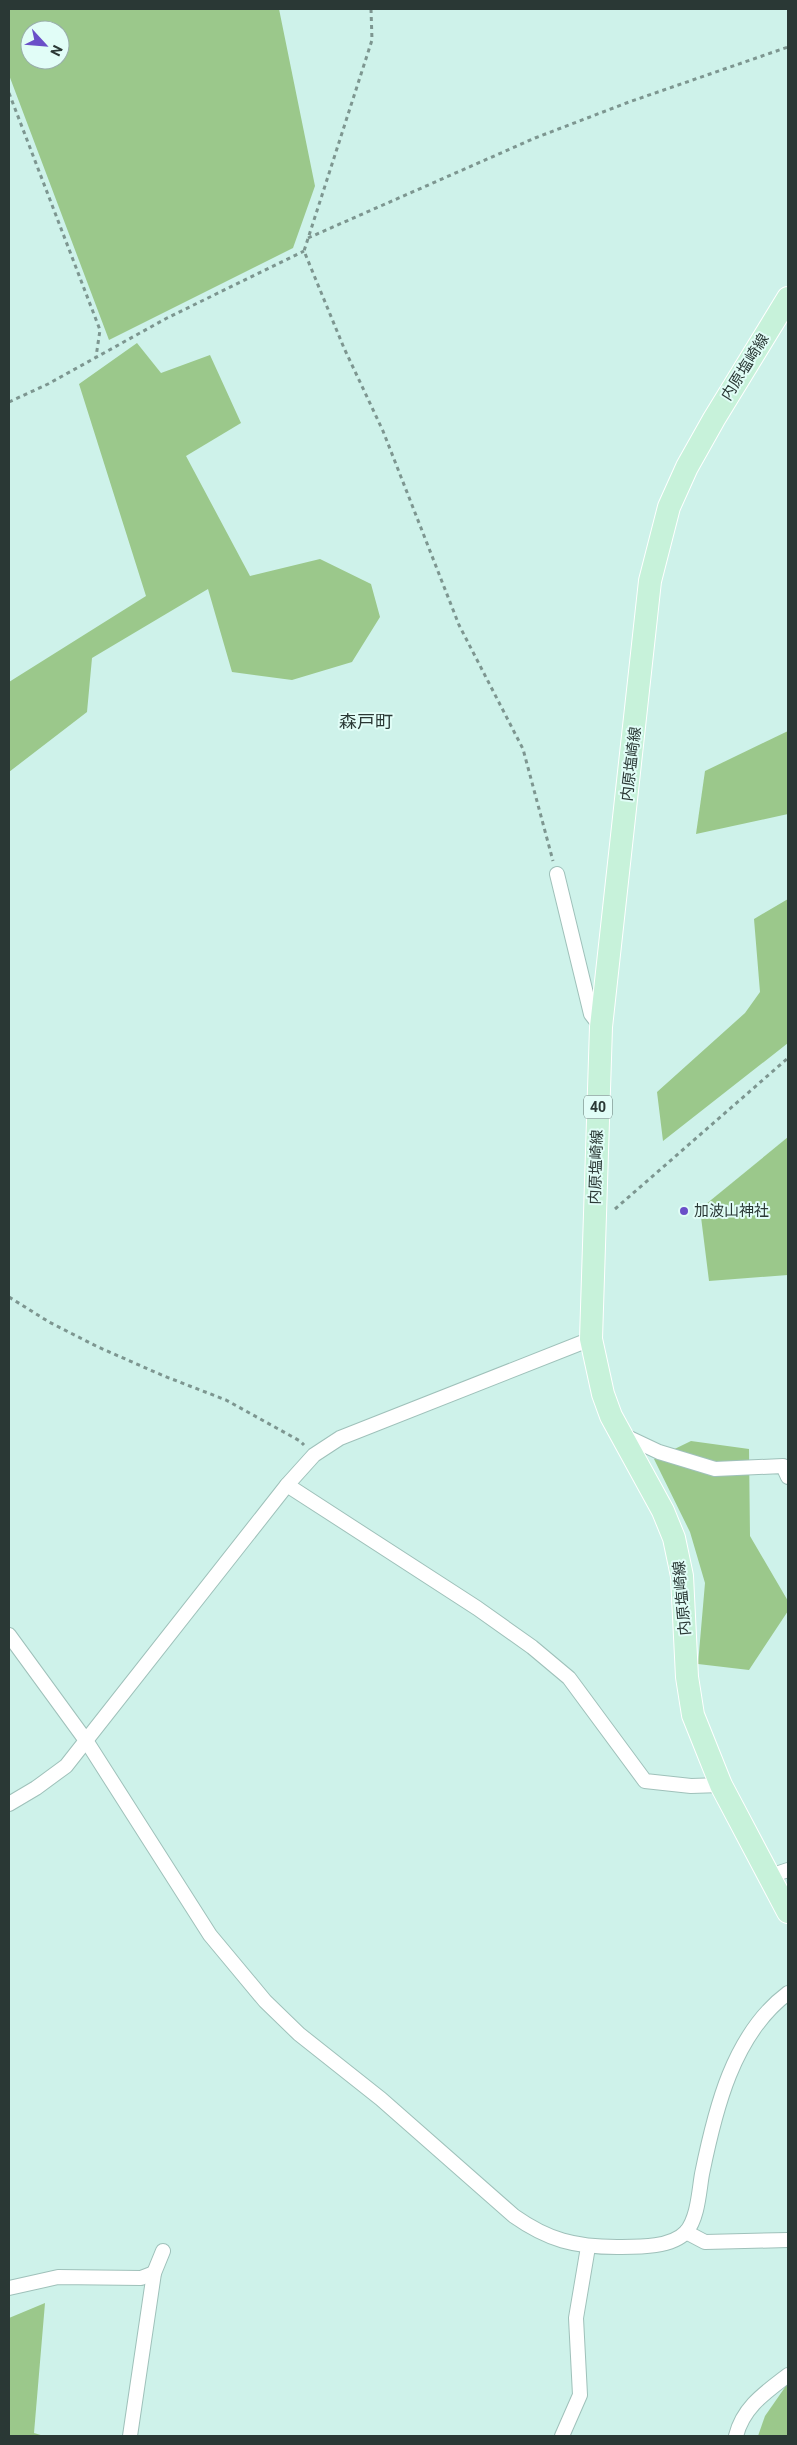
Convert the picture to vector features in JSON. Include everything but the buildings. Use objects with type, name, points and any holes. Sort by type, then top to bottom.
[{"type":"main road","name":"内原塩崎線","points":[[788,298],[687,467],[669,507],[650,581],[601,1027],[593,1226],[591,1339],[603,1394],[621,1434],[663,1512],[674,1538],[682,1576],[688,1677],[693,1715],[721,1786],[779,1873],[788,1912]]},
{"type":"street","points":[[557,874],[591,1014],[601,1027]]},
{"type":"street","points":[[9,1804],[36,1788],[66,1766],[287,1485],[314,1456],[340,1438],[591,1339]]},
{"type":"street","points":[[621,1434],[659,1452],[715,1469],[783,1466],[788,1477]]},
{"type":"street","points":[[287,1485],[478,1608],[532,1647],[569,1678],[645,1780],[691,1786],[721,1786]]},
{"type":"street","points":[[9,1634],[86,1742],[210,1935],[265,2001],[299,2034],[381,2099],[514,2216],[536,2231],[558,2240],[588,2247],[634,2247],[670,2242],[686,2232],[694,2215],[713,2121],[724,2088],[754,2027],[774,2003],[788,1993]]},
{"type":"street","points":[[686,2232],[705,2242],[788,2240]]},
{"type":"street","points":[[562,2436],[580,2395],[576,2318],[588,2247]]},
{"type":"street","points":[[130,2436],[154,2273],[163,2251]]},
{"type":"street","points":[[9,2288],[58,2277],[141,2278],[154,2273]]},
{"type":"street","points":[[736,2436],[743,2419],[753,2404],[773,2384],[788,2375]]},
{"type":"path","points":[[370,9],[372,40],[304,251],[344,348],[383,432],[459,625],[523,749],[557,874]]},
{"type":"path","points":[[308,238],[535,138],[638,99],[788,47]]},
{"type":"path","points":[[9,93],[100,330],[96,358]]},
{"type":"path","points":[[9,402],[48,384],[167,318],[304,251]]},
{"type":"path","points":[[593,1226],[788,1058]]},
{"type":"path","points":[[9,1297],[49,1322],[98,1347],[164,1376],[226,1400],[300,1441],[314,1456]]},
{"type":"green space","points":[[9,9],[279,9],[315,186],[293,248],[109,340],[9,75]]},
{"type":"green space","points":[[137,343],[161,373],[210,355],[241,423],[186,456],[250,576],[320,559],[371,584],[380,617],[352,662],[292,680],[232,672],[208,589],[92,658],[87,712],[9,772],[9,682],[146,596],[79,384]]},
{"type":"green space","points":[[788,731],[788,814],[696,834],[705,771]]},
{"type":"green space","points":[[788,899],[788,1043],[663,1141],[657,1092],[745,1013],[760,992],[754,919]]},
{"type":"green space","points":[[788,1137],[788,1275],[709,1281],[700,1209]]},
{"type":"green space","points":[[691,1441],[749,1449],[750,1536],[788,1601],[788,1611],[749,1670],[698,1664],[705,1583],[690,1532],[654,1459]]},
{"type":"green space","points":[[45,2303],[34,2433],[44,2436],[9,2436],[9,2318]]},
{"type":"green space","points":[[788,2383],[788,2436],[758,2436],[765,2416]]},
{"type":"place","name":"加波山神社","points":[[684,1211]]},
{"type":"district","name":"森戸町","points":[[366,722]]}]
